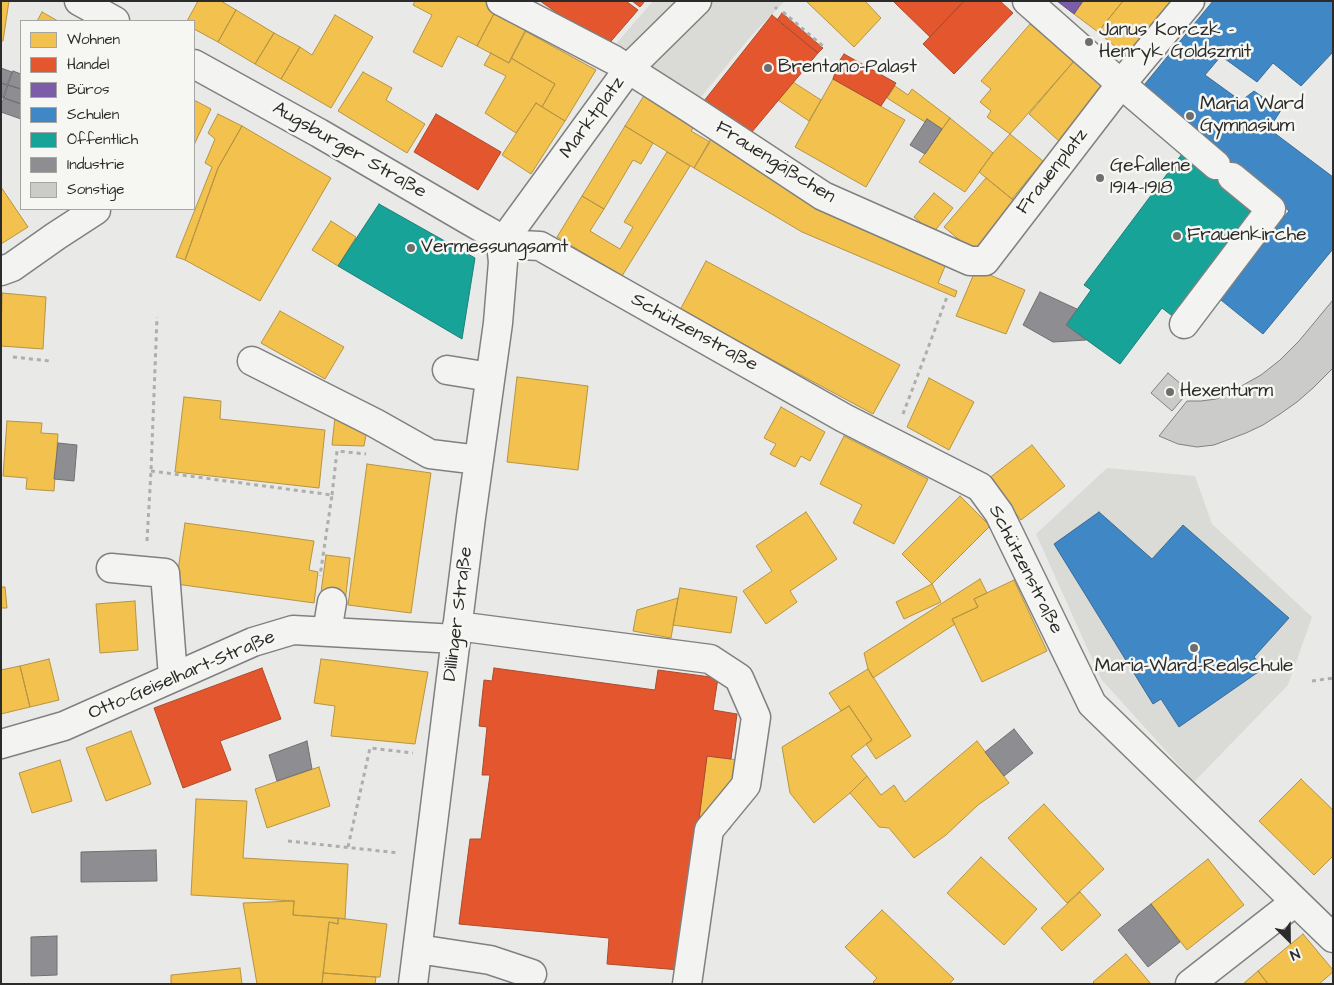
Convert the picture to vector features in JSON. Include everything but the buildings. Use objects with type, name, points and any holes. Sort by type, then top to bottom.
[{"type":"street","points":[[79,1],[113,20]]},
{"type":"street","name":"Frauengäßchen","points":[[501,1],[629,69],[823,196],[970,261],[985,260]]},
{"type":"street","name":"Marktplatz","points":[[501,244],[629,69],[697,1]]},
{"type":"street","points":[[1027,1],[1121,84],[1271,209],[1184,324]]},
{"type":"street","name":"Frauenplatz","points":[[985,260],[1121,84],[1190,1]]},
{"type":"street","name":"Augsburger Straße","points":[[195,65],[319,133],[436,201],[491,234],[501,244]]},
{"type":"street","points":[[1,271],[12,267],[56,236],[96,215]]},
{"type":"street","name":"Dillinger Straße","points":[[413,984],[456,633],[498,323],[503,262],[501,244]]},
{"type":"street","name":"Schützenstraße","points":[[501,244],[540,246],[844,418],[980,487],[999,513],[1092,704],[1333,938]]},
{"type":"street","points":[[252,361],[371,421],[430,454],[479,460]]},
{"type":"street","points":[[447,370],[490,377]]},
{"type":"street","points":[[111,568],[164,573],[173,677]]},
{"type":"street","points":[[326,592],[327,632]]},
{"type":"street","name":"Otto-Geiselhart-Straße","points":[[1,744],[64,726],[253,642],[293,630],[456,633],[710,659],[739,678],[756,717],[746,785],[709,830],[687,984]]},
{"type":"street","points":[[1190,984],[1295,902]]},
{"type":"street","points":[[418,949],[490,960],[532,974]]},
{"type":"path","points":[[783,12],[824,47]]},
{"type":"path","points":[[891,442],[926,356],[948,294]]},
{"type":"path","points":[[147,542],[157,317]]},
{"type":"path","points":[[12,357],[50,361]]},
{"type":"path","points":[[326,592],[332,495],[337,450],[369,454],[370,449]]},
{"type":"path","points":[[151,472],[332,495]]},
{"type":"path","points":[[1312,681],[1333,678]]},
{"type":"path","points":[[348,847],[370,748],[441,757]]},
{"type":"path","points":[[288,841],[430,857]]},
{"type":"shaded area","points":[[653,1],[785,1],[752,35],[691,109],[608,53]]},
{"type":"shaded area","name":"Maria-Ward-Realschule","points":[[1107,468],[1195,476],[1212,524],[1312,617],[1288,685],[1194,782],[1101,679],[1036,534]]},
{"type":"place","name":"Janus Korczk - Henryk Goldszmit","points":[[1089,42]]},
{"type":"place","name":"Brentano-Palast","points":[[768,68]]},
{"type":"place","name":"Maria Ward Gymnasium","points":[[1190,116]]},
{"type":"place","name":"Gefallene 1914-1918","points":[[1100,178]]},
{"type":"place","name":"Frauenkirche","points":[[1177,236]]},
{"type":"place","name":"Vermessungsamt","points":[[411,248]]},
{"type":"place","name":"Hexenturm","points":[[1170,392]]},
{"type":"place","name":"Maria-Ward-Realschule","points":[[1194,648]]}]
